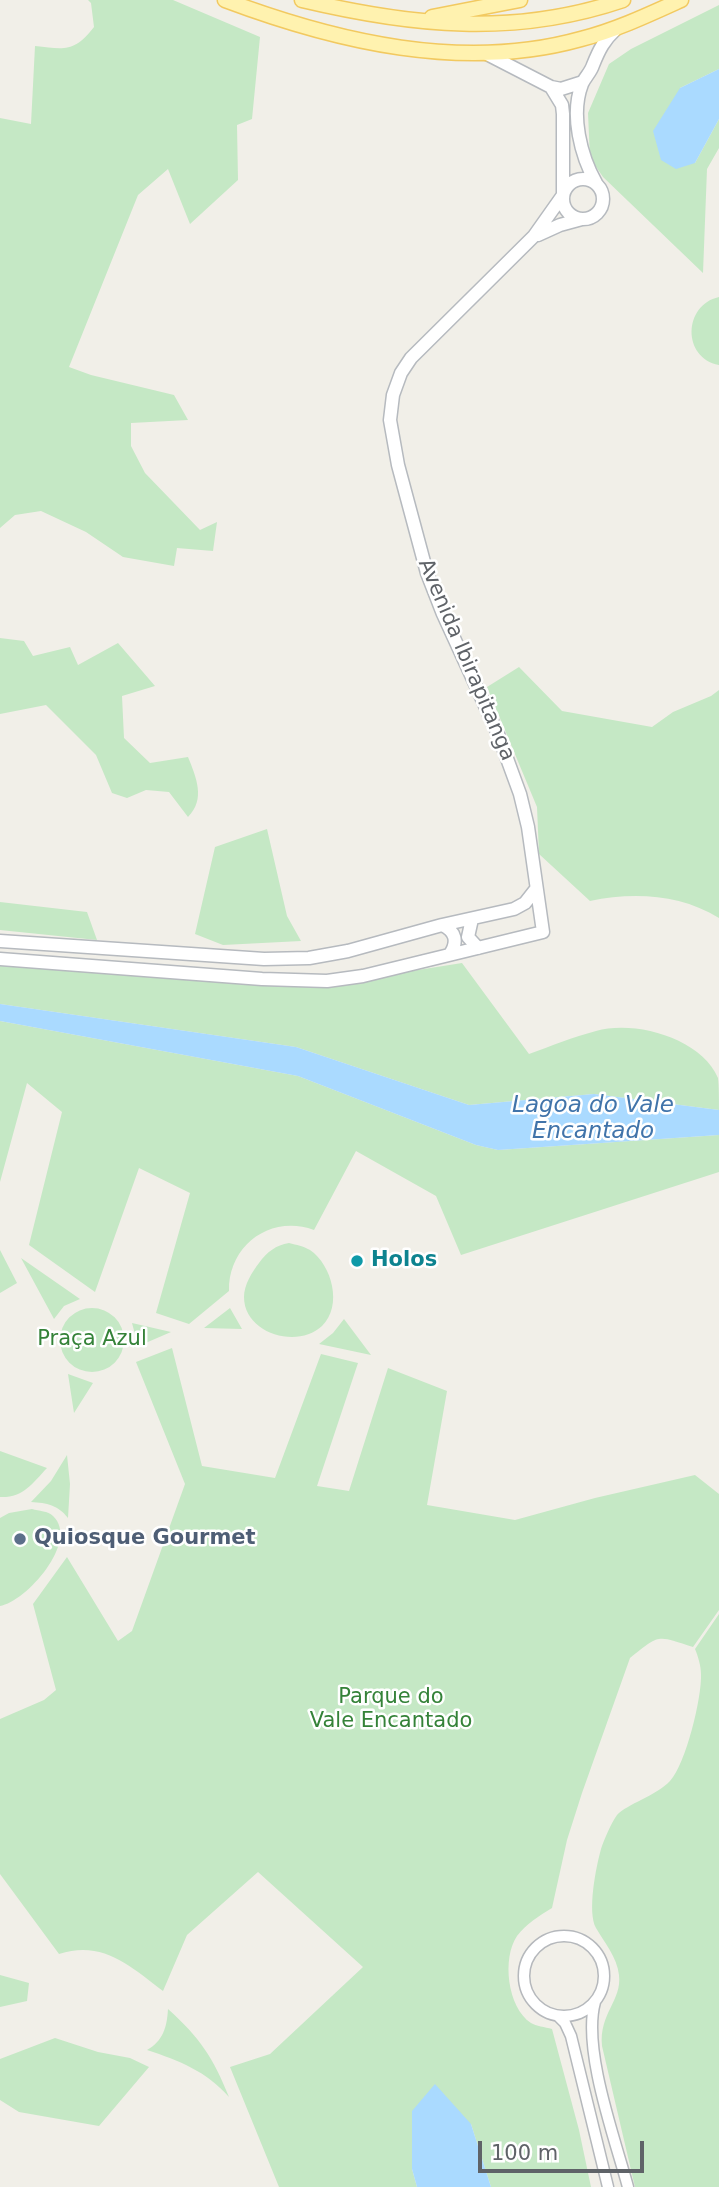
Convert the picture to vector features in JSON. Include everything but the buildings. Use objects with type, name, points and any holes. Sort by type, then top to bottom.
[{"type":"main road","points":[[225,0],[322,30],[386,45],[451,53],[528,50],[561,44],[616,29],[681,0]]},
{"type":"main road","points":[[302,0],[358,13],[489,24],[550,20],[623,0]]},
{"type":"main road","points":[[485,53],[489,24],[498,10],[521,0]]},
{"type":"main road","points":[[418,20],[521,0]]},
{"type":"main road","points":[[551,87],[562,105],[563,114],[564,206],[571,215],[582,219],[591,217],[601,207],[602,193],[582,154],[579,101],[583,82],[593,66],[599,48],[616,29]]},
{"type":"main road","points":[[485,53],[551,87],[561,89],[583,82]]},
{"type":"main road","points":[[563,194],[569,184],[580,178],[596,183]]},
{"type":"main road","name":"Avenida Ibirapitanga","points":[[0,959],[310,981],[344,979],[543,932],[528,827],[520,794],[498,734],[427,573],[398,465],[390,420],[393,395],[401,373],[411,358],[534,236],[563,194]]},
{"type":"main road","name":"Avenida Ibirapitanga","points":[[534,236],[582,219]]},
{"type":"main road","points":[[0,941],[287,959],[348,951],[520,907],[536,889]]},
{"type":"main road","points":[[471,919],[468,937],[478,948]]},
{"type":"main road","points":[[442,925],[449,928],[455,938],[450,954]]},
{"type":"street","points":[[608,2187],[571,2036],[558,2016],[539,2008],[532,2000],[524,1981],[527,1960],[540,1944],[549,1939],[574,1937],[594,1950],[603,1970],[601,1990],[590,2024],[595,2063],[628,2187]]},
{"type":"street","points":[[558,2016],[579,2013],[596,2000]]},
{"type":"green space","points":[[88,0],[173,0],[260,37],[252,119],[237,125],[238,180],[190,224],[168,169],[138,195],[69,367],[174,395],[188,420],[131,423],[131,446],[145,473],[200,530],[217,522],[213,551],[177,548],[174,566],[123,557],[86,532],[41,511],[15,515],[0,528],[0,118],[31,124],[35,46],[68,47],[87,35],[94,27],[91,3]]},
{"type":"green space","points":[[719,5],[719,69],[680,88],[695,163],[719,119],[719,148],[707,169],[703,273],[603,177],[590,158],[588,113],[609,64],[631,49]]},
{"type":"green space","points":[[719,297],[719,365],[698,353],[693,343],[692,331],[693,320],[699,310],[707,302]]},
{"type":"green space","points":[[0,638],[24,641],[33,656],[70,647],[78,665],[118,643],[155,686],[122,696],[124,738],[150,763],[188,757],[198,795],[197,803],[188,817],[169,792],[146,790],[127,798],[112,793],[96,755],[46,705],[0,714]]},
{"type":"green space","points":[[519,667],[562,711],[652,727],[673,712],[719,690],[719,918],[688,904],[656,897],[623,896],[590,901],[539,854],[537,807],[487,687]]},
{"type":"green space","points":[[267,829],[287,916],[301,941],[223,945],[195,934],[215,847]]},
{"type":"green space","points":[[0,902],[87,912],[97,940],[0,930]]},
{"type":"green space","points":[[462,963],[529,1054],[579,1036],[612,1028],[647,1030],[665,1035],[697,1052],[709,1064],[718,1078],[719,1110],[594,1094],[469,1105],[296,1047],[0,1004],[0,964],[265,984],[361,979]]},
{"type":"green space","points":[[0,1021],[298,1076],[476,1145],[498,1150],[719,1135],[719,1172],[461,1255],[436,1196],[356,1151],[314,1230],[282,1226],[255,1238],[236,1260],[229,1291],[189,1324],[156,1313],[190,1193],[139,1168],[95,1292],[29,1245],[62,1112],[27,1083],[0,1182]]},
{"type":"green space","points":[[289,1243],[310,1250],[318,1257],[329,1275],[333,1297],[332,1308],[322,1326],[312,1333],[287,1337],[262,1329],[246,1310],[244,1297],[249,1279],[262,1259],[276,1247]]},
{"type":"green space","points":[[0,1250],[17,1283],[0,1293]]},
{"type":"green space","points":[[21,1258],[80,1299],[64,1306],[54,1319]]},
{"type":"green space","name":"Praça Azul","points":[[92,1308],[110,1314],[118,1322],[124,1340],[118,1358],[110,1366],[92,1372],[74,1366],[66,1358],[60,1340],[66,1322],[74,1314]]},
{"type":"green space","points":[[230,1308],[242,1329],[204,1328]]},
{"type":"green space","points":[[344,1319],[371,1355],[319,1344],[333,1333]]},
{"type":"green space","points":[[132,1323],[171,1332],[134,1348],[136,1338]]},
{"type":"green space","name":"Parque do Vale Encantado","points":[[172,1348],[202,1466],[275,1478],[321,1354],[358,1363],[317,1486],[349,1491],[388,1368],[447,1391],[427,1505],[515,1520],[695,1475],[719,1494],[719,1610],[693,1647],[659,1639],[647,1644],[630,1658],[567,1840],[552,1908],[533,1920],[517,1936],[509,1957],[509,1982],[517,2006],[531,2023],[552,2029],[591,2187],[491,2187],[471,2124],[412,2169],[417,2187],[279,2187],[230,2067],[270,2054],[363,1967],[258,1872],[187,1935],[163,1991],[127,1965],[103,1953],[89,1950],[59,1954],[0,1874],[0,1719],[44,1700],[56,1690],[33,1604],[67,1557],[118,1641],[132,1631],[185,1484],[136,1362]]},
{"type":"green space","points":[[68,1374],[93,1383],[74,1413]]},
{"type":"green space","points":[[0,1451],[47,1468],[21,1492],[0,1497]]},
{"type":"green space","points":[[67,1455],[70,1484],[68,1518],[52,1506],[31,1502],[51,1481]]},
{"type":"green space","points":[[32,1509],[53,1516],[60,1527],[60,1540],[55,1554],[35,1582],[23,1594],[0,1606],[0,1518],[9,1513]]},
{"type":"green space","points":[[719,1614],[719,2187],[635,2187],[602,2046],[604,2025],[617,1992],[619,1975],[613,1956],[593,1921],[595,1878],[602,1845],[617,1815],[670,1781],[682,1760],[692,1730],[701,1685],[695,1649]]},
{"type":"green space","points":[[0,1975],[29,1983],[27,2001],[0,2007]]},
{"type":"green space","points":[[168,2009],[189,2029],[204,2049],[229,2097],[211,2080],[192,2068],[147,2050],[163,2033]]},
{"type":"green space","points":[[55,2038],[98,2052],[130,2058],[149,2067],[99,2126],[19,2112],[0,2100],[0,2059]]},
{"type":"water","points":[[719,69],[719,119],[695,163],[676,169],[661,160],[653,131],[680,88]]},
{"type":"water","name":"Lagoa do Vale Encantado","points":[[0,1004],[296,1047],[469,1105],[594,1094],[719,1110],[719,1135],[498,1150],[476,1145],[298,1076],[0,1021]]},
{"type":"water","points":[[435,2084],[471,2124],[491,2187],[417,2187],[412,2169],[412,2111]]},
{"type":"place","name":"Holos","points":[[357,1261]]},
{"type":"place","name":"Quiosque Gourmet","points":[[20,1539]]}]
